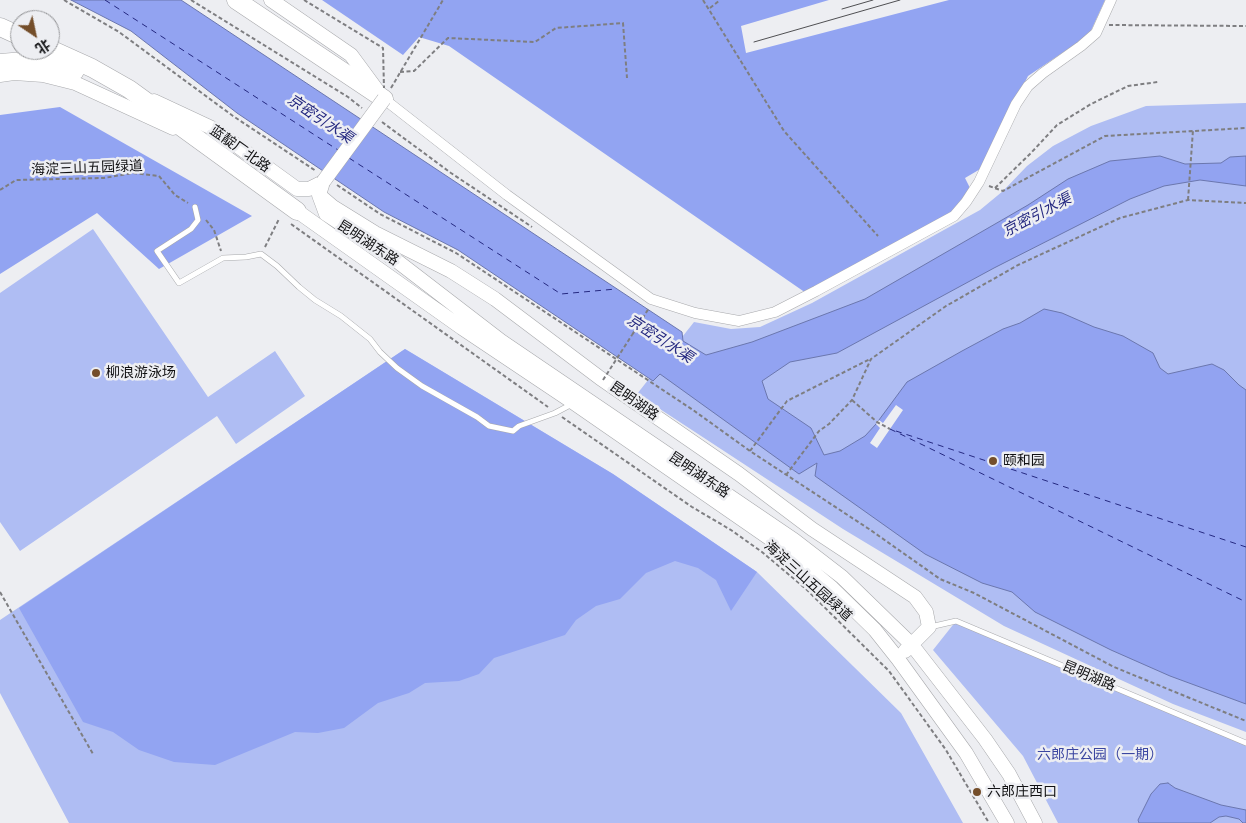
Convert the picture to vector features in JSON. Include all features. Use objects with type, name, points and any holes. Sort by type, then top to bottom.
[{"type":"highway","points":[[236,0],[384,99]]},
{"type":"highway","name":"蓝靛厂北路","points":[[60,54],[129,88],[297,211]]},
{"type":"highway","points":[[0,64],[24,60],[54,64],[129,88]]},
{"type":"main road","points":[[271,0],[351,55],[384,99],[324,184]]},
{"type":"main road","points":[[0,76],[14,73],[43,75],[75,83],[202,141]]},
{"type":"main road","name":"蓝靛厂北路","points":[[129,88],[214,129],[297,189],[309,189],[324,184]]},
{"type":"main road","name":"昆明湖路","points":[[324,184],[333,207],[375,233],[451,271],[495,300],[603,380],[739,474],[812,529],[915,597],[926,612],[929,627]]},
{"type":"main road","name":"昆明湖东路","points":[[324,184],[326,214],[332,219],[397,261],[501,341],[794,540],[842,577],[912,645],[985,739],[1009,774],[1035,823]]},
{"type":"main road","name":"昆明湖东路","points":[[297,211],[462,328],[785,549],[832,588],[875,630],[898,659],[966,753],[1007,823]]},
{"type":"main road","points":[[898,659],[929,627]]},
{"type":"street","points":[[384,99],[507,195],[655,300],[695,313],[739,321],[775,312],[816,292],[954,216],[979,182],[1016,104],[1028,86],[1096,33],[1111,0]]},
{"type":"lane","points":[[195,207],[198,220],[191,229],[157,251],[179,283],[223,258],[261,254],[315,300],[342,316],[370,338],[380,352],[397,368],[422,386],[477,417],[489,426],[513,431],[519,426],[556,413],[574,403]]},
{"type":"lane","name":"昆明湖路","points":[[929,627],[956,621],[1246,744]]},
{"type":"path","points":[[64,0],[119,32],[324,184],[456,253],[693,410],[750,451],[869,529],[940,579],[974,593],[1114,667],[1246,721]]},
{"type":"path","points":[[190,0],[340,92],[364,109]]},
{"type":"path","points":[[304,0],[383,48],[384,99]]},
{"type":"path","points":[[384,99],[443,0]]},
{"type":"path","points":[[703,0],[784,131],[878,236]]},
{"type":"path","points":[[709,8],[720,0]]},
{"type":"path","points":[[400,72],[414,71],[448,38],[534,42],[556,28],[623,23],[627,78]]},
{"type":"path","points":[[1100,25],[1246,26]]},
{"type":"path","points":[[994,188],[1057,125],[1091,104],[1128,86],[1158,82]]},
{"type":"path","points":[[380,121],[451,173],[538,231]]},
{"type":"path","points":[[979,182],[1003,192],[1105,136],[1246,128]]},
{"type":"path","points":[[1188,200],[1193,130]]},
{"type":"path","name":"海淀三山五园绿道","points":[[0,190],[16,180],[104,178],[133,173],[159,176],[175,195],[195,207],[214,230],[223,258]]},
{"type":"path","points":[[750,451],[786,401],[871,359],[946,306],[1018,265],[1120,218],[1188,200],[1246,204]]},
{"type":"path","name":"海淀三山五园绿道","points":[[261,254],[279,218],[556,413],[692,507],[762,552],[806,589],[889,671],[946,750],[989,823]]},
{"type":"path","points":[[603,380],[655,300]]},
{"type":"path","points":[[786,475],[818,431],[829,424],[852,400],[871,359]]},
{"type":"path","points":[[852,400],[877,422],[890,429]]},
{"type":"path","points":[[0,592],[93,754]]},
{"type":"green space","name":"颐和园","points":[[1246,103],[1246,732],[1173,704],[1004,626],[843,529],[637,394],[694,322],[731,329],[760,327],[812,303],[980,210],[1003,191],[1027,166],[1053,146],[1091,126],[1146,106]]},
{"type":"green space","name":"柳浪游泳场","points":[[93,229],[208,397],[275,351],[305,396],[236,444],[217,416],[20,551],[0,522],[0,293]]},
{"type":"green space","points":[[405,349],[613,474],[757,572],[901,713],[963,823],[69,823],[0,693],[0,620]]},
{"type":"green space","name":"六郎庄公园（一期）","points":[[956,621],[1246,743],[1246,823],[1058,823],[1023,756],[933,650]]},
{"type":"shaded area","points":[[322,0],[829,0],[741,26],[746,53],[949,0],[1105,0],[1089,35],[1028,76],[982,168],[965,178],[969,186],[969,192],[950,216],[806,293],[449,46],[419,37],[403,55]]},
{"type":"shaded area","points":[[60,107],[252,216],[159,269],[97,213],[0,274],[0,115]]},
{"type":"shaded area","points":[[405,349],[613,474],[757,572],[731,611],[716,580],[698,568],[675,561],[646,573],[620,599],[596,606],[576,620],[565,635],[494,658],[479,674],[459,681],[425,683],[409,693],[378,703],[344,728],[318,733],[295,732],[215,765],[174,762],[139,750],[113,732],[83,722],[19,608]]},
{"type":"water","name":"颐和园","points":[[71,0],[181,0],[682,332],[683,341],[706,355],[752,342],[865,299],[1028,205],[1068,179],[1110,161],[1160,156],[1185,164],[1221,163],[1230,157],[1246,156],[1246,186],[1200,180],[1164,186],[1130,199],[994,268],[837,353],[790,362],[762,381],[768,399],[811,428],[824,455],[840,451],[865,436],[907,382],[1003,329],[1020,323],[1044,309],[1062,313],[1094,327],[1123,336],[1153,353],[1160,368],[1168,374],[1212,364],[1224,370],[1246,390],[1246,704],[1170,676],[1111,650],[1035,612],[1012,592],[982,583],[925,554],[815,476],[817,463],[799,474],[660,374],[653,381],[458,250],[384,212],[237,113],[131,31]]},
{"type":"water","points":[[1168,783],[1175,788],[1221,805],[1246,810],[1246,823],[1226,816],[1219,817],[1210,823],[1139,823],[1138,820],[1151,794],[1160,784]]},
{"type":"pier","points":[[896,405],[903,410],[877,448],[870,443],[880,428],[876,424],[879,420],[883,423]]},
{"type":"ferry route","points":[[105,0],[338,150]]},
{"type":"ferry route","points":[[349,158],[561,294],[616,289]]},
{"type":"ferry route","points":[[890,429],[1246,602]]},
{"type":"ferry route","points":[[896,431],[1246,547]]},
{"type":"tram line","points":[[842,9],[873,0]]},
{"type":"tram line","points":[[754,42],[900,0]]},
{"type":"place","name":"柳浪游泳场","points":[[96,373]]},
{"type":"place","name":"颐和园","points":[[993,461]]},
{"type":"place","name":"六郎庄西口","points":[[977,792]]},
{"type":"water label","name":"京密引水渠","points":[[320,119]]},
{"type":"water label","name":"京密引水渠","points":[[1037,215]]},
{"type":"water label","name":"京密引水渠","points":[[660,339]]}]
